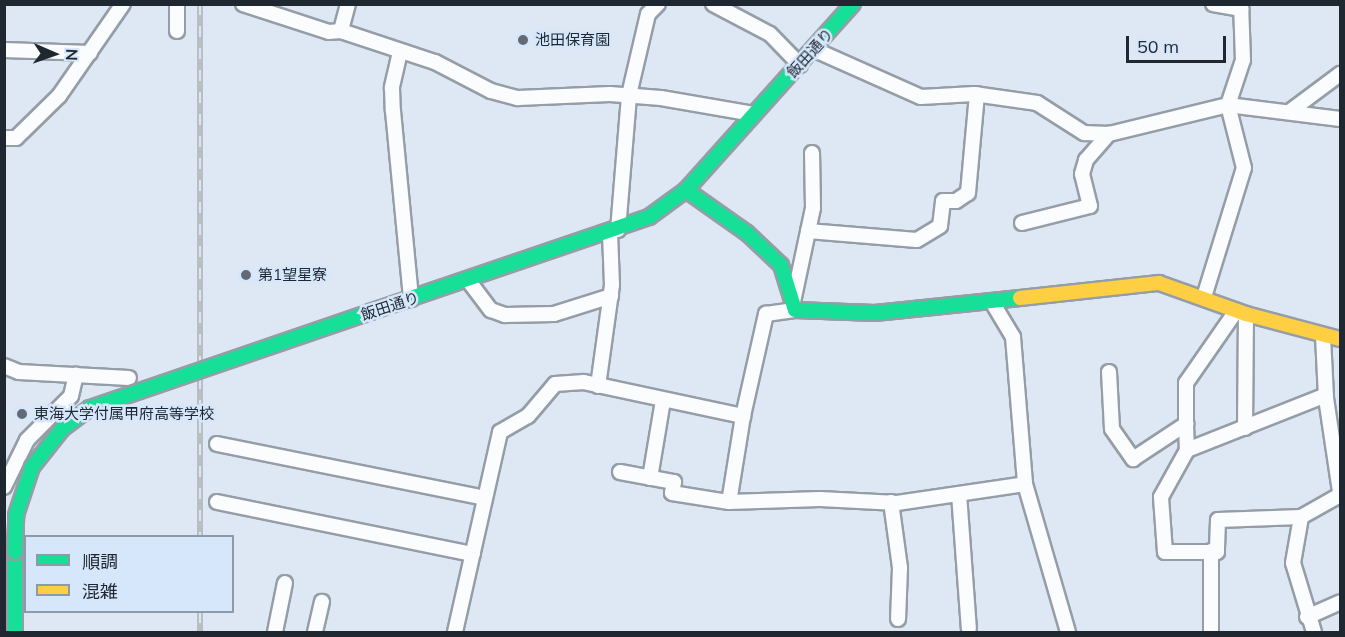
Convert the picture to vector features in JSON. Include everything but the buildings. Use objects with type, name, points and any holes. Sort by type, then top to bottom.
[{"type":"main road","name":"飯田通り","points":[[15,633],[12,560],[16,515],[32,467],[62,429],[90,408],[370,312],[614,232],[649,217],[686,190],[853,4]]},
{"type":"main road","points":[[686,190],[747,233],[781,265],[794,306],[875,313],[1160,283],[1204,297],[1241,313],[1341,339]]},
{"type":"street","points":[[4,138],[16,138],[59,96],[123,4]]},
{"type":"street","points":[[177,4],[177,31]]},
{"type":"street","points":[[243,4],[329,32],[341,31],[435,62],[491,91],[518,98],[629,95],[754,114]]},
{"type":"street","points":[[341,31],[348,4]]},
{"type":"street","points":[[598,386],[611,296],[614,232],[629,95],[648,14],[658,4]]},
{"type":"street","points":[[713,4],[770,34],[800,65]]},
{"type":"street","points":[[1204,297],[1244,168],[1228,105],[1243,60],[1242,7],[1212,4]]},
{"type":"street","points":[[813,49],[921,97],[977,94],[1037,103],[1084,133],[1109,134],[1228,105],[1341,118]]},
{"type":"street","points":[[4,50],[90,53]]},
{"type":"street","points":[[400,52],[392,88],[393,111],[411,299]]},
{"type":"street","points":[[1289,112],[1341,74]]},
{"type":"street","points":[[808,231],[917,240],[940,226],[943,201],[956,201],[968,193],[977,94]]},
{"type":"street","points":[[1022,223],[1090,206],[1082,174],[1086,160],[1109,134]]},
{"type":"street","points":[[729,502],[743,416],[766,314],[794,306],[813,208],[812,153]]},
{"type":"street","points":[[468,280],[491,310],[505,315],[554,314],[611,296]]},
{"type":"street","points":[[992,302],[1013,337],[1025,484],[1068,633]]},
{"type":"street","points":[[1241,313],[1208,346],[1186,383],[1187,450],[1161,497],[1165,552],[1217,552],[1218,520],[1301,517],[1341,494],[1326,395],[1323,336]]},
{"type":"street","points":[[1241,313],[1245,428]]},
{"type":"street","points":[[4,366],[19,372],[129,378]]},
{"type":"street","points":[[1109,372],[1112,429],[1133,459],[1186,423]]},
{"type":"street","points":[[4,487],[27,440],[70,396],[76,375]]},
{"type":"street","points":[[455,633],[500,432],[528,416],[555,384],[584,382],[743,416]]},
{"type":"street","points":[[1187,450],[1326,395]]},
{"type":"street","points":[[650,478],[663,400]]},
{"type":"street","points":[[217,444],[485,498]]},
{"type":"street","points":[[620,472],[674,482],[672,493],[729,502],[820,499],[891,502],[1025,484]]},
{"type":"street","points":[[959,494],[969,628]]},
{"type":"street","points":[[217,502],[473,554]]},
{"type":"street","points":[[891,502],[900,568],[898,619]]},
{"type":"street","points":[[1301,517],[1293,563],[1307,617],[1314,633]]},
{"type":"street","points":[[1211,551],[1211,633]]},
{"type":"street","points":[[274,633],[285,583]]},
{"type":"street","points":[[315,633],[322,602]]},
{"type":"street","points":[[1307,617],[1341,602]]},
{"type":"railway","points":[[200,4],[200,535]]},
{"type":"railway","points":[[200,613],[200,632]]},
{"type":"traffic: fast","points":[[370,312],[649,217],[686,190],[853,4]]},
{"type":"traffic: fast","points":[[686,190],[747,233],[781,265],[795,310],[875,313],[1020,298]]},
{"type":"traffic: fast","points":[[15,552],[16,515],[32,467],[62,429],[90,408],[370,312]]},
{"type":"traffic: fast","points":[[15,552],[15,632]]},
{"type":"traffic: slow","points":[[1020,298],[1159,283],[1246,314],[1340,339]]},
{"type":"place","name":"池田保育園","points":[[523,40]]},
{"type":"place","name":"第1望星寮","points":[[246,275]]},
{"type":"place","name":"東海大学付属甲府高等学校","points":[[22,414]]}]
